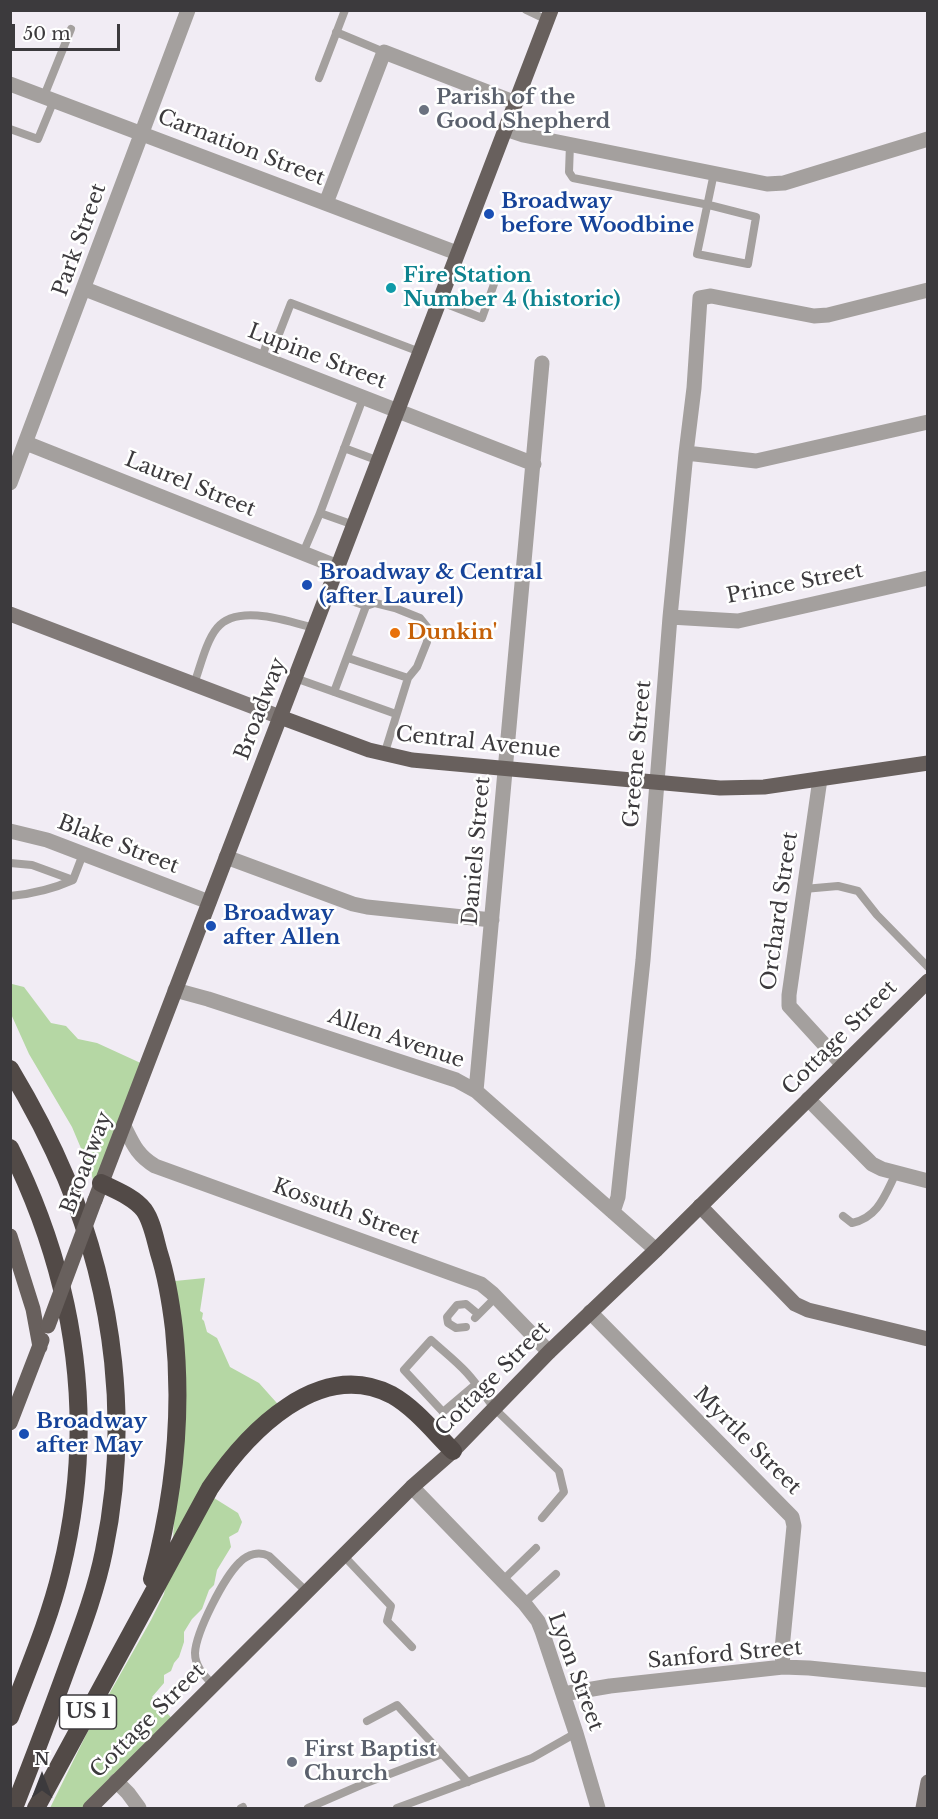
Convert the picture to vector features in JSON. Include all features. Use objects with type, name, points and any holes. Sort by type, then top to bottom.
[{"type":"highway","points":[[10,1068],[56,1154],[90,1244],[101,1283],[110,1332],[117,1413],[113,1500],[104,1553],[73,1654],[14,1809]]},
{"type":"highway","points":[[10,1148],[41,1218],[65,1294],[75,1352],[80,1419],[75,1498],[61,1573],[10,1717]]},
{"type":"highway","name":"US 1","points":[[36,1809],[140,1615],[157,1561],[169,1502],[177,1432],[177,1365],[172,1319],[162,1261],[146,1212],[133,1201],[98,1191]]},
{"type":"highway","points":[[140,1615],[201,1503],[225,1467],[261,1428],[306,1396],[324,1388],[342,1384],[376,1388],[407,1405],[453,1451]]},
{"type":"main road","name":"Broadway","points":[[10,1423],[13,1406],[40,1347],[208,902],[549,15]]},
{"type":"main road","name":"Central Avenue","points":[[10,614],[280,717],[384,754],[412,760],[742,788],[764,787],[927,764]]},
{"type":"main road","name":"Cottage Street","points":[[90,1809],[343,1555],[412,1487],[453,1451],[549,1352],[656,1250],[927,981]]},
{"type":"main road","points":[[700,1206],[795,1304],[808,1310],[927,1339]]},
{"type":"main road","points":[[10,1236],[33,1309],[40,1347]]},
{"type":"main road","points":[[923,1809],[927,1789]]},
{"type":"street","name":"Park Street","points":[[10,483],[85,289],[188,10]]},
{"type":"street","points":[[326,203],[384,52],[516,102]]},
{"type":"street","name":"Carnation Street","points":[[10,84],[457,253]]},
{"type":"street","points":[[505,129],[523,135],[767,183],[784,183],[927,139]]},
{"type":"street","name":"Lupine Street","points":[[85,289],[534,464]]},
{"type":"street","name":"Greene Street","points":[[613,1212],[618,1197],[643,960],[670,617],[694,388],[700,298],[711,296],[814,316],[828,315],[927,290]]},
{"type":"street","name":"Daniels Street","points":[[476,1091],[542,363]]},
{"type":"street","points":[[686,453],[756,461],[927,422]]},
{"type":"street","name":"Laurel Street","points":[[26,443],[338,567]]},
{"type":"street","name":"Prince Street","points":[[670,617],[738,621],[927,578]]},
{"type":"street","name":"Orchard Street","points":[[820,778],[789,1006],[842,1064]]},
{"type":"street","name":"Blake Street","points":[[10,831],[47,840],[208,902]]},
{"type":"street","points":[[226,857],[352,904],[492,920]]},
{"type":"street","name":"Allen Avenue","points":[[176,990],[456,1080],[476,1091],[656,1250]]},
{"type":"street","points":[[808,1099],[872,1164],[882,1169],[927,1181]]},
{"type":"street","name":"Kossuth Street","points":[[124,1126],[135,1148],[143,1158],[155,1166],[487,1288],[549,1352]]},
{"type":"street","name":"Myrtle Street","points":[[590,1312],[792,1517],[794,1526],[782,1648],[783,1667]]},
{"type":"street","name":"Lyon Street","points":[[412,1487],[524,1603],[538,1621],[576,1733],[598,1809]]},
{"type":"street","name":"Sanford Street","points":[[562,1694],[610,1686],[783,1667],[927,1680]]},
{"type":"street","points":[[116,1781],[139,1809]]},
{"type":"lane","points":[[319,78],[345,10]]},
{"type":"lane","points":[[526,10],[549,15]]},
{"type":"lane","points":[[10,129],[38,139],[71,29]]},
{"type":"lane","points":[[336,32],[384,52]]},
{"type":"lane","points":[[570,144],[569,172],[573,178],[708,205],[756,217],[748,264],[697,254],[708,205],[714,173]]},
{"type":"lane","points":[[439,301],[482,318],[494,284]]},
{"type":"lane","points":[[262,358],[267,342],[279,334],[291,303],[420,352]]},
{"type":"lane","points":[[303,553],[363,398]]},
{"type":"lane","points":[[344,448],[379,461]]},
{"type":"lane","points":[[320,513],[354,525]]},
{"type":"lane","points":[[328,593],[366,606],[375,603],[395,608],[420,618],[428,628],[427,642],[417,667],[408,678],[384,754]]},
{"type":"lane","points":[[334,692],[366,606]]},
{"type":"lane","points":[[194,684],[215,630],[226,619],[246,616],[265,617],[314,628]]},
{"type":"lane","points":[[348,658],[408,678]]},
{"type":"lane","points":[[295,678],[396,714]]},
{"type":"lane","points":[[10,896],[43,891],[74,880],[83,854]]},
{"type":"lane","points":[[10,863],[32,865],[74,880]]},
{"type":"lane","points":[[804,889],[838,886],[858,891],[877,915],[927,967]]},
{"type":"lane","points":[[843,1216],[852,1223],[864,1220],[880,1204],[896,1173]]},
{"type":"lane","points":[[466,1327],[456,1328],[448,1323],[447,1317],[457,1305],[466,1304],[476,1316],[496,1297]]},
{"type":"lane","points":[[476,1384],[443,1412],[404,1370],[430,1340],[466,1371],[494,1407],[559,1472],[564,1492],[542,1518]]},
{"type":"lane","points":[[502,1581],[536,1548]]},
{"type":"lane","points":[[213,1685],[197,1665],[196,1647],[213,1605],[240,1562],[256,1553],[263,1553],[307,1592]]},
{"type":"lane","points":[[343,1555],[391,1606],[387,1621],[412,1647]]},
{"type":"lane","points":[[524,1603],[556,1574]]},
{"type":"lane","points":[[367,1721],[397,1705],[468,1782]]},
{"type":"lane","points":[[396,1809],[532,1758],[576,1733]]},
{"type":"lane","points":[[308,1809],[361,1785],[442,1754]]},
{"type":"green space","points":[[12,984],[24,987],[51,1023],[66,1026],[78,1039],[97,1043],[145,1065],[96,1192],[91,1172],[72,1127],[29,1054],[11,1014]]},
{"type":"green space","points":[[205,1278],[200,1311],[203,1313],[202,1319],[207,1332],[217,1338],[230,1367],[259,1383],[284,1411],[247,1446],[214,1498],[238,1513],[242,1522],[238,1532],[229,1537],[231,1547],[217,1570],[214,1585],[209,1590],[202,1609],[184,1632],[184,1642],[179,1657],[171,1671],[164,1675],[164,1683],[152,1697],[179,1726],[96,1808],[50,1808],[87,1733],[164,1594],[173,1542],[176,1466],[165,1282]]},
{"type":"place","name":"Parish of the Good Shepherd","points":[[424,110]]},
{"type":"place","name":"Broadway before Woodbine","points":[[489,214]]},
{"type":"place","name":"Fire Station Number 4 (historic)","points":[[391,288]]},
{"type":"place","name":"Broadway & Central (after Laurel)","points":[[307,585]]},
{"type":"place","name":"Dunkin'","points":[[395,633]]},
{"type":"place","name":"Broadway after Allen","points":[[211,926]]},
{"type":"place","name":"Broadway after May","points":[[24,1434]]},
{"type":"place","name":"First Baptist Church","points":[[292,1762]]}]
